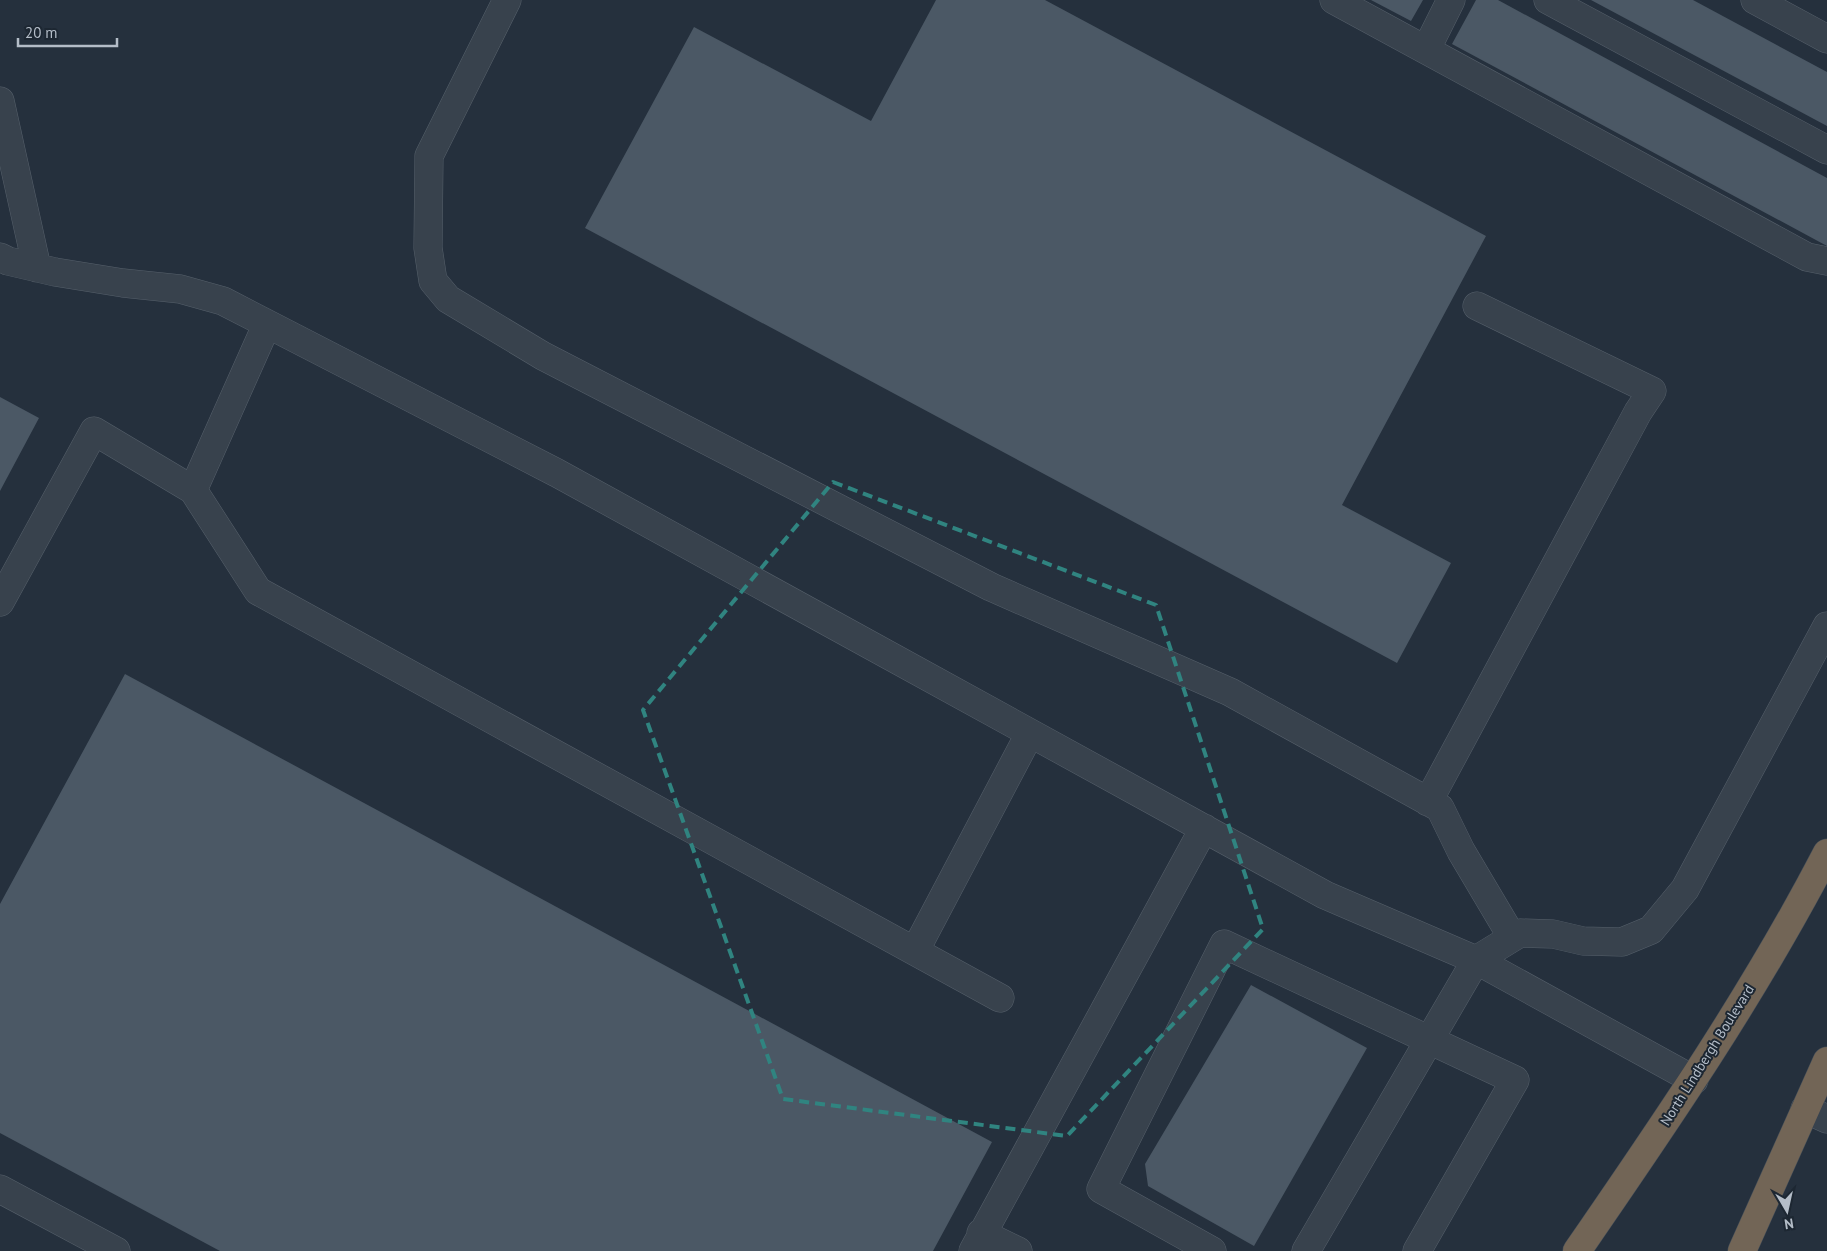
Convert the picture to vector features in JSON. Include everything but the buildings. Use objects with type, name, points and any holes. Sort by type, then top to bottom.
[{"type":"highway","name":"North Lindbergh Boulevard","points":[[1577,1251],[1694,1080],[1760,971],[1827,853]]},
{"type":"highway","points":[[1742,1251],[1816,1114],[1827,1061]]},
{"type":"street","points":[[508,0],[429,156],[428,248],[433,280],[448,299],[543,356],[990,587],[1230,692],[1440,808],[1461,851],[1512,937]]},
{"type":"street","points":[[1334,0],[1807,257],[1827,261]]},
{"type":"street","points":[[1426,50],[1451,0]]},
{"type":"street","points":[[1548,0],[1827,150]]},
{"type":"street","points":[[1754,0],[1827,39]]},
{"type":"street","points":[[0,101],[37,268]]},
{"type":"street","points":[[0,256],[8,261],[37,268],[123,283],[180,289],[223,301],[557,473],[1325,895],[1476,960],[1694,1080]]},
{"type":"street","points":[[1428,802],[1634,420],[1652,392],[1477,306]]},
{"type":"street","points":[[193,490],[267,324]]},
{"type":"street","points":[[0,602],[94,431],[193,490],[258,591],[1000,998]]},
{"type":"street","points":[[1306,1251],[1476,960],[1520,933],[1553,934],[1584,941],[1622,942],[1651,930],[1684,889],[1827,626]]},
{"type":"street","points":[[915,951],[1030,733]]},
{"type":"street","points":[[1018,1251],[977,1242],[1204,828]]},
{"type":"street","points":[[1212,1251],[1100,1189],[1224,944],[1515,1080],[1417,1251]]},
{"type":"street","points":[[0,1189],[116,1251]]},
{"type":"highlighted area","points":[[833,482],[1156,605],[1263,929],[1067,1136],[783,1099],[643,710]]}]
